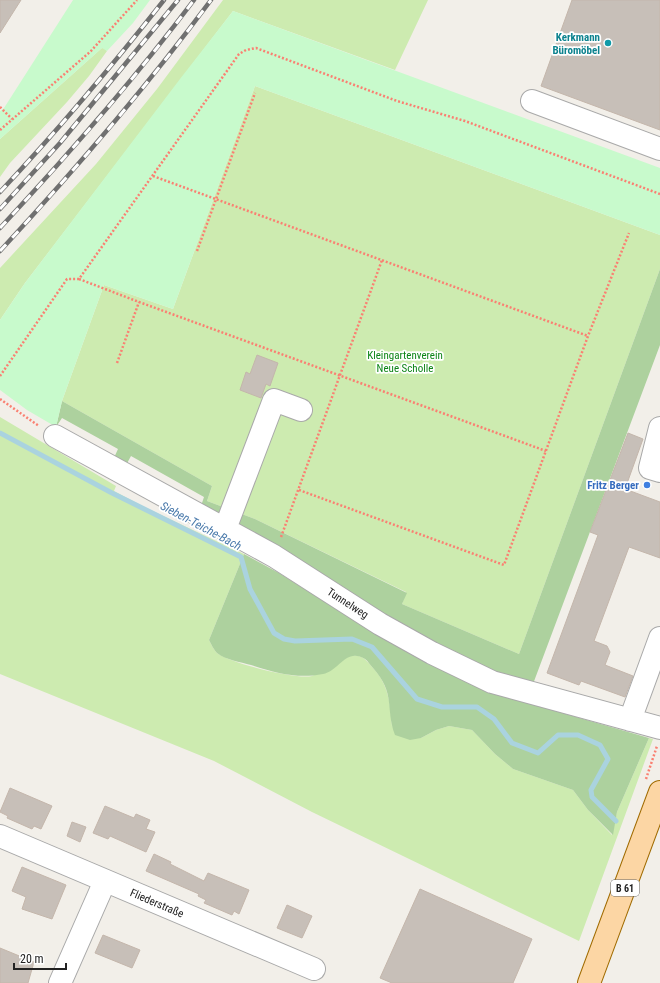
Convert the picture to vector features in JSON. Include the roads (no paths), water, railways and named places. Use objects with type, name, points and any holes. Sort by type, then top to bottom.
[{"type":"main road","name":"B 61","points":[[589,983],[658,805]]},
{"type":"street","points":[[532,101],[660,149]]},
{"type":"street","points":[[225,529],[274,400],[301,410]]},
{"type":"street","points":[[660,428],[650,468],[660,471]]},
{"type":"street","name":"Tunnelweg","points":[[55,436],[84,447],[162,490],[225,529],[274,556],[380,624],[432,653],[485,678],[660,728]]},
{"type":"street","points":[[630,720],[660,638]]},
{"type":"street","name":"Fliederstraße","points":[[0,836],[314,969]]},
{"type":"street","points":[[60,983],[105,881]]},
{"type":"waterway","name":"Sieben-Teiche-Bach","points":[[0,433],[112,493],[241,557],[250,589],[274,633],[284,639],[295,641],[352,639],[372,647],[417,699],[442,707],[477,707],[494,719],[512,743],[538,753],[558,735],[578,735],[600,745],[608,759],[591,790],[592,797],[616,821]]},
{"type":"railway","points":[[0,192],[84,98],[164,0]]},
{"type":"railway","points":[[0,209],[60,143],[178,0]]},
{"type":"railway","points":[[0,228],[100,117],[194,0]]},
{"type":"railway","points":[[0,251],[109,128],[161,65],[211,0]]},
{"type":"place","name":"Kerkmann Büromöbel","points":[[608,43]]},
{"type":"place","name":"Fritz Berger","points":[[647,485]]},
{"type":"park label","name":"Kleingartenverein Neue Scholle","points":[[405,361]]}]
